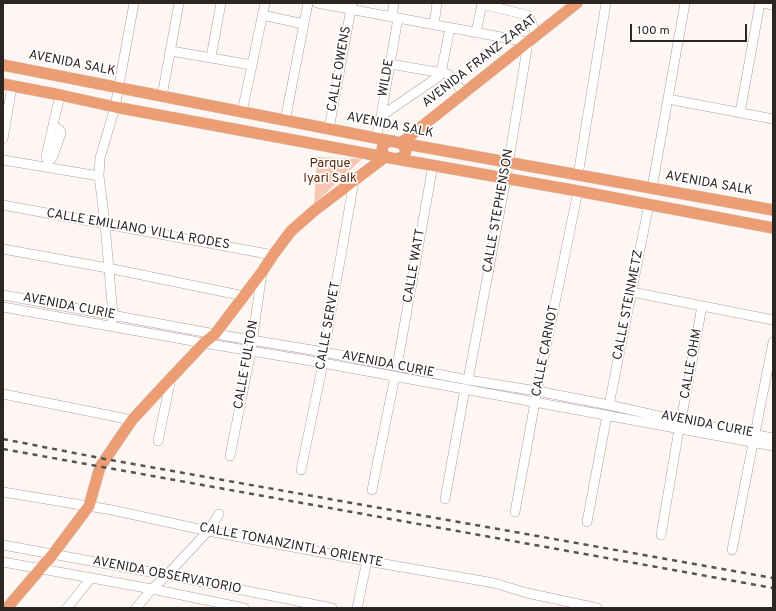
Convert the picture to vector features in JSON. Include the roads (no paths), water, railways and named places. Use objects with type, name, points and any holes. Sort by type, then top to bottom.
[{"type":"main road","name":"AVENIDA FRANZ ZARAT","points":[[397,142],[464,93],[577,3]]},
{"type":"main road","name":"AVENIDA SALK","points":[[3,65],[285,121],[773,210]]},
{"type":"main road","points":[[8,85],[115,107],[773,228]]},
{"type":"main road","points":[[7,608],[53,554],[89,506],[100,467],[132,420],[204,343],[215,334],[291,231],[314,210],[354,181],[390,158],[401,158],[405,154],[405,149],[397,142],[385,143],[382,147],[382,152],[390,158]]},
{"type":"street","points":[[112,326],[113,315],[99,176],[100,158],[115,107],[134,3]]},
{"type":"street","points":[[162,96],[179,3]]},
{"type":"street","points":[[210,57],[221,3]]},
{"type":"street","points":[[242,112],[265,3]]},
{"type":"street","points":[[285,121],[308,3]]},
{"type":"street","points":[[317,3],[351,6],[395,18],[476,33],[532,39],[531,21],[527,15],[481,3],[476,33]]},
{"type":"street","name":"WILDE","points":[[376,138],[390,64],[395,18],[394,3]]},
{"type":"street","points":[[434,25],[438,3]]},
{"type":"street","points":[[578,175],[606,3]]},
{"type":"street","points":[[652,188],[685,3]]},
{"type":"street","points":[[740,113],[762,3],[773,5]]},
{"type":"street","name":"CALLE OWENS","points":[[329,129],[351,6]]},
{"type":"street","points":[[262,16],[304,24]]},
{"type":"street","points":[[381,116],[438,77],[441,73],[450,28]]},
{"type":"street","name":"CALLE STEPHENSON","points":[[468,380],[532,39]]},
{"type":"street","points":[[171,51],[252,65]]},
{"type":"street","points":[[390,64],[448,74],[464,93]]},
{"type":"street","points":[[3,138],[8,85]]},
{"type":"street","points":[[53,127],[60,95]]},
{"type":"street","points":[[668,99],[773,119]]},
{"type":"street","points":[[3,160],[99,176]]},
{"type":"street","name":"CALLE WATT","points":[[397,366],[433,166]]},
{"type":"street","name":"CALLE SERVET","points":[[301,470],[322,363],[354,181]]},
{"type":"street","name":"CALLE CARNOT","points":[[515,512],[578,191]]},
{"type":"street","name":"CALLE STEINMETZ","points":[[609,405],[649,204]]},
{"type":"street","name":"CALLE EMILIANO VILLA RODES","points":[[3,205],[273,255]]},
{"type":"street","points":[[3,249],[108,268],[244,296]]},
{"type":"street","name":"CALLE FULTON","points":[[230,456],[251,351],[262,272]]},
{"type":"street","points":[[632,292],[773,320]]},
{"type":"street","name":"AVENIDA CURIE","points":[[3,295],[252,341],[324,352],[468,380],[538,391],[609,405],[680,425]]},
{"type":"street","name":"CALLE OHM","points":[[661,536],[702,306]]},
{"type":"street","name":"AVENIDA CURIE","points":[[3,307],[607,415],[680,425],[753,438],[773,438]]},
{"type":"street","points":[[732,550],[773,342]]},
{"type":"street","points":[[372,490],[395,376]]},
{"type":"street","points":[[158,441],[171,378]]},
{"type":"street","points":[[445,500],[465,389]]},
{"type":"street","points":[[3,394],[132,420]]},
{"type":"street","points":[[587,522],[607,415]]},
{"type":"street","name":"AVENIDA CURIE","points":[[753,438],[773,446]]},
{"type":"street","name":"CALLE TONANZINTLA ORIENTE","points":[[3,492],[89,506],[208,531],[494,583],[578,606],[597,608]]},
{"type":"street","points":[[136,608],[152,589],[208,531],[219,514]]},
{"type":"street","name":"AVENIDA OBSERVATORIO","points":[[3,545],[167,575],[332,608]]},
{"type":"street","points":[[357,608],[367,561]]},
{"type":"street","name":"AVENIDA OBSERVATORIO","points":[[3,562],[152,589],[244,608]]},
{"type":"street","points":[[66,608],[91,578]]},
{"type":"railway","points":[[3,439],[105,459],[773,578]]},
{"type":"railway","points":[[3,449],[773,588]]},
{"type":"park label","name":"Parque Iyari Salk","points":[[330,172]]}]
